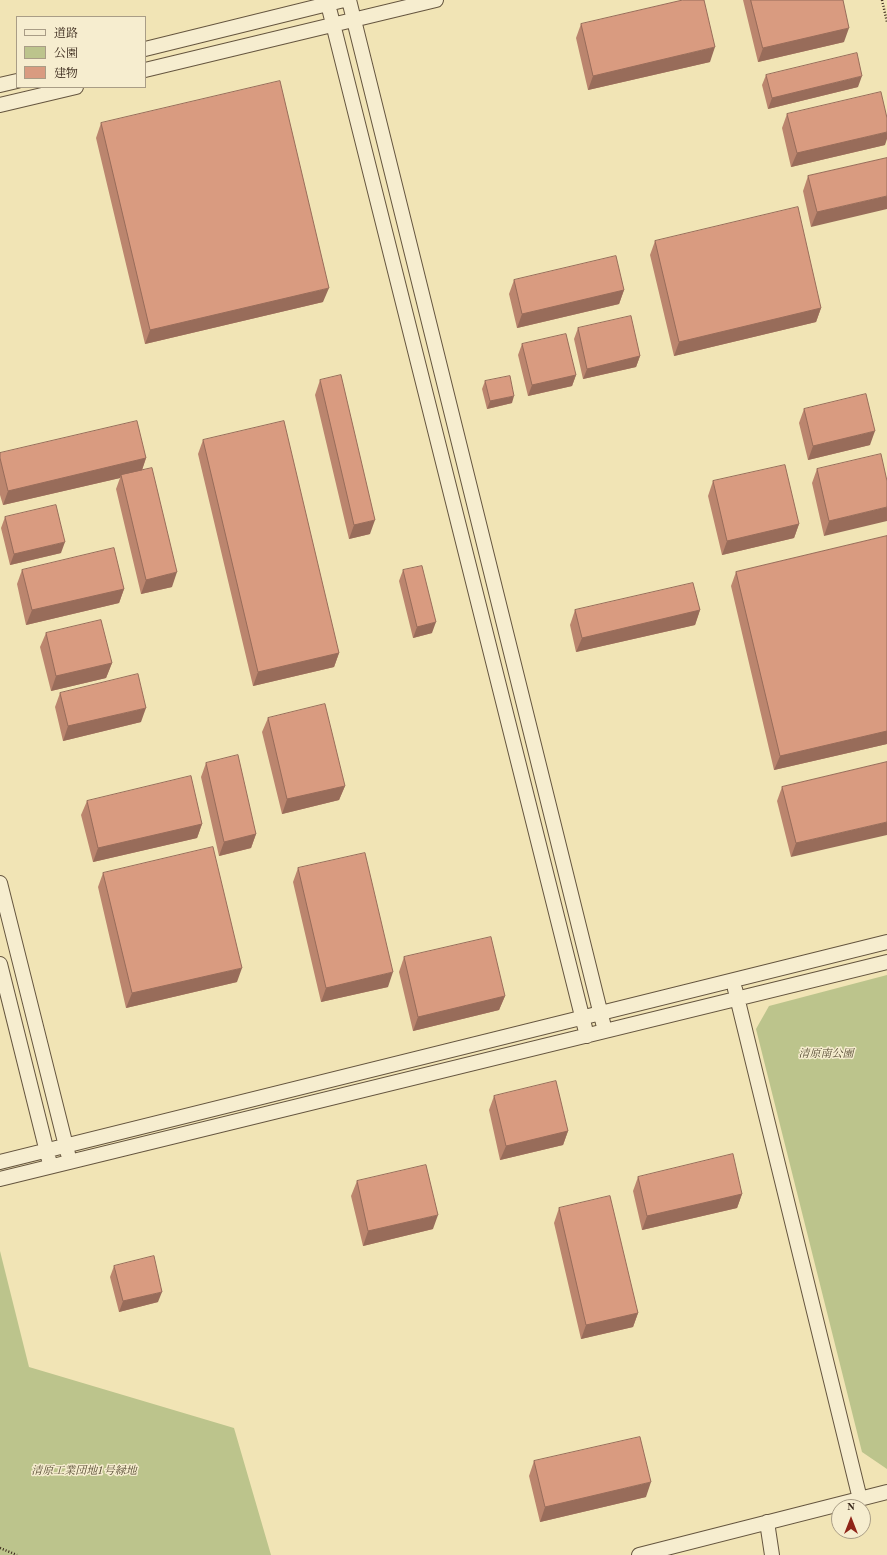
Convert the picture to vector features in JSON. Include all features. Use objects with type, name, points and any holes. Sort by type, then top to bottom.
[{"type":"street","points":[[146,49],[328,2],[344,0]]},
{"type":"street","points":[[349,0],[605,1031]]},
{"type":"street","points":[[146,70],[436,0]]},
{"type":"street","points":[[328,2],[587,1036]]},
{"type":"street","points":[[0,85],[16,81]]},
{"type":"street","points":[[0,105],[72,88]]},
{"type":"street","points":[[0,883],[69,1162]]},
{"type":"street","points":[[0,1162],[583,1019],[887,942]]},
{"type":"street","points":[[0,1179],[887,962]]},
{"type":"street","points":[[0,964],[50,1166]]},
{"type":"street","points":[[733,981],[860,1499],[887,1492]]},
{"type":"street","points":[[639,1555],[831,1506]]},
{"type":"street","points":[[767,1522],[772,1555]]},
{"type":"path","points":[[882,0],[887,22]]},
{"type":"path","points":[[0,1548],[17,1555]]},
{"type":"green space","name":"清原南公園","points":[[887,975],[887,1469],[862,1452],[756,1029],[769,1006]]},
{"type":"green space","name":"清原工業団地1号緑地","points":[[0,1251],[29,1367],[234,1428],[271,1555],[0,1555]]},
{"type":"building","points":[[683,0],[704,0],[715,47],[593,76],[581,24]]},
{"type":"building","points":[[751,0],[843,0],[849,28],[763,48]]},
{"type":"building","points":[[857,53],[862,76],[772,98],[766,75]]},
{"type":"building","points":[[280,81],[329,288],[150,330],[101,123]]},
{"type":"building","points":[[881,92],[887,118],[887,132],[797,153],[787,114]]},
{"type":"building","points":[[887,158],[887,196],[817,212],[808,176]]},
{"type":"building","points":[[798,207],[821,308],[679,342],[655,241]]},
{"type":"building","points":[[616,256],[624,290],[522,314],[514,280]]},
{"type":"building","points":[[631,316],[640,356],[587,369],[578,328]]},
{"type":"building","points":[[566,334],[576,375],[532,385],[522,344]]},
{"type":"building","points":[[341,375],[375,520],[354,525],[320,380]]},
{"type":"building","points":[[510,376],[514,396],[490,401],[485,381]]},
{"type":"building","points":[[866,394],[875,431],[813,446],[804,409]]},
{"type":"building","points":[[137,421],[146,458],[8,491],[0,453]]},
{"type":"building","points":[[284,421],[339,653],[258,672],[203,440]]},
{"type":"building","points":[[881,454],[887,481],[887,507],[829,521],[817,469]]},
{"type":"building","points":[[785,465],[799,524],[727,541],[713,481]]},
{"type":"building","points":[[152,468],[177,572],[146,580],[121,475]]},
{"type":"building","points":[[56,505],[65,542],[14,554],[5,517]]},
{"type":"building","points":[[887,536],[887,731],[780,756],[736,572]]},
{"type":"building","points":[[114,548],[124,589],[32,610],[22,570]]},
{"type":"building","points":[[422,566],[436,622],[417,627],[403,570]]},
{"type":"building","points":[[693,583],[700,610],[582,638],[575,610]]},
{"type":"building","points":[[101,620],[112,663],[56,676],[46,633]]},
{"type":"building","points":[[138,674],[146,708],[68,726],[60,693]]},
{"type":"building","points":[[325,704],[345,786],[287,799],[268,718]]},
{"type":"building","points":[[238,755],[256,834],[224,842],[206,763]]},
{"type":"building","points":[[887,762],[887,822],[796,843],[782,787]]},
{"type":"building","points":[[191,776],[202,824],[98,848],[87,801]]},
{"type":"building","points":[[213,847],[242,968],[132,993],[103,873]]},
{"type":"building","points":[[365,853],[393,972],[326,988],[298,868]]},
{"type":"building","points":[[491,937],[505,996],[418,1017],[404,957]]},
{"type":"building","points":[[556,1081],[568,1131],[506,1146],[494,1096]]},
{"type":"building","points":[[733,1154],[742,1194],[647,1216],[638,1177]]},
{"type":"building","points":[[426,1165],[438,1215],[368,1231],[357,1181]]},
{"type":"building","points":[[610,1196],[638,1313],[586,1325],[559,1208]]},
{"type":"building","points":[[154,1256],[162,1292],[123,1301],[114,1266]]},
{"type":"building","points":[[640,1437],[651,1482],[545,1507],[534,1461]]}]
